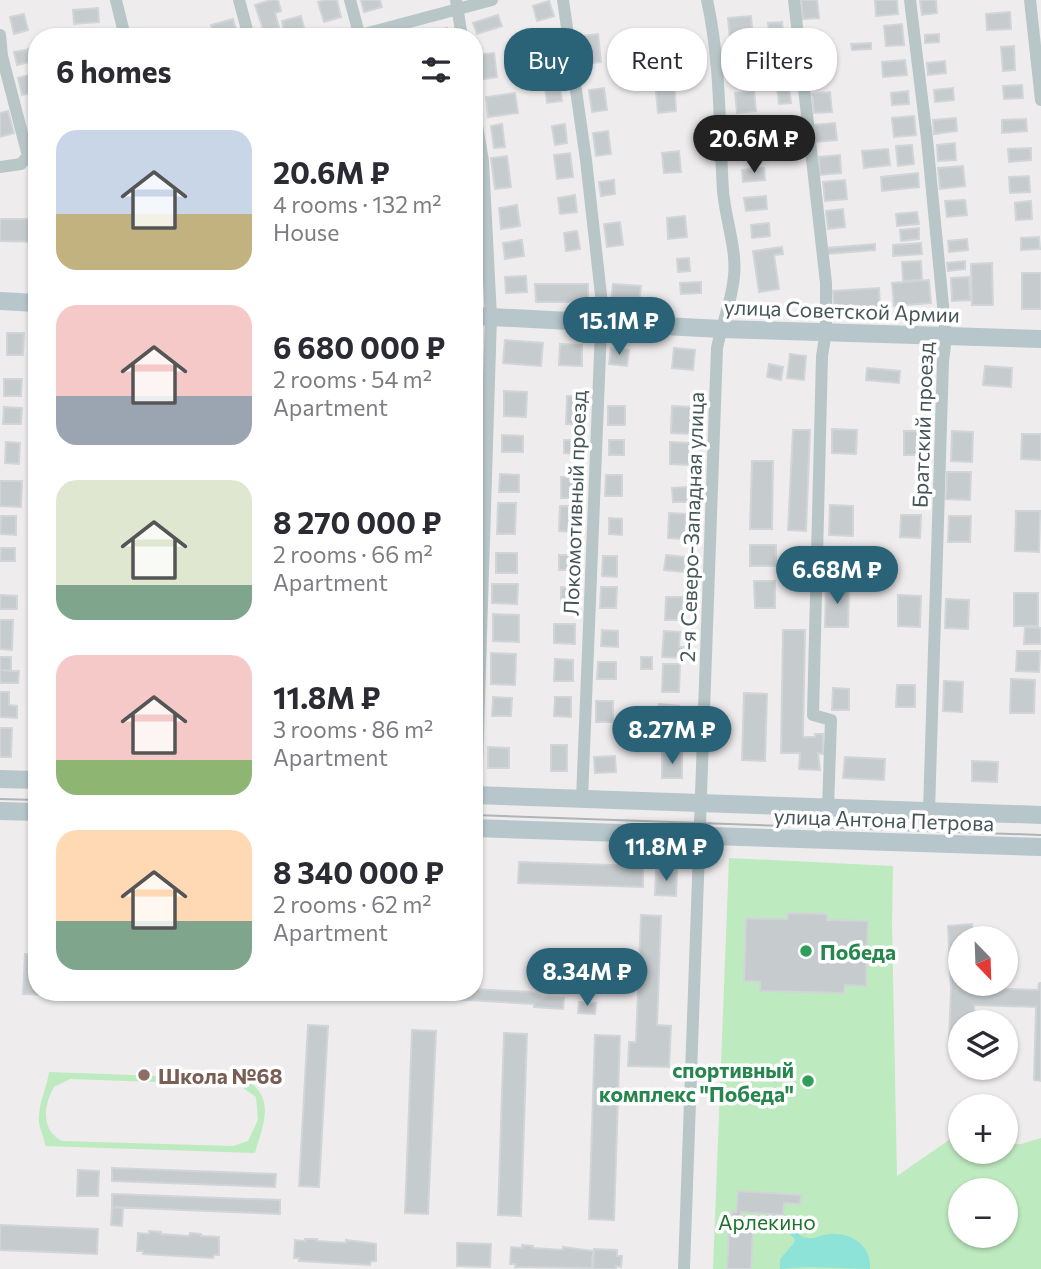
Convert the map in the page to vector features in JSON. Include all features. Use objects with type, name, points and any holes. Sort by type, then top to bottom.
[{"type":"main road","points":[[0,301],[28,303]]},
{"type":"main road","name":"улица Советской Армии","points":[[483,316],[1041,340]]},
{"type":"main road","points":[[0,779],[28,780]]},
{"type":"main road","name":"улица Антона Петрова","points":[[483,795],[1041,815]]},
{"type":"main road","points":[[0,811],[28,813]]},
{"type":"main road","name":"улица Антона Петрова","points":[[483,828],[1041,847]]},
{"type":"street","points":[[116,0],[123,28]]},
{"type":"street","points":[[239,0],[247,28]]},
{"type":"street","points":[[350,0],[356,28]]},
{"type":"street","points":[[384,28],[457,5],[492,0]]},
{"type":"street","name":"Локомотивный проезд","points":[[563,0],[586,160],[602,304],[582,799]]},
{"type":"street","name":"2-я Северо-Западная улица","points":[[684,1269],[717,348],[735,272],[724,193],[721,102],[713,26],[707,0]]},
{"type":"street","points":[[794,0],[826,283],[816,534],[813,715],[831,720],[828,808]]},
{"type":"street","name":"Братский проезд","points":[[910,0],[928,139],[946,337],[943,361],[929,811]]},
{"type":"street","points":[[1030,0],[1041,100]]},
{"type":"street","points":[[457,5],[461,28]]},
{"type":"street","points":[[0,35],[2,56],[28,156],[21,164],[0,167]]},
{"type":"street","points":[[483,161],[483,316]]},
{"type":"green space","name":"спортивный комплекс \"Победа\"","points":[[729,858],[893,866],[897,1176],[948,1141],[948,1164],[1018,1164],[1018,1144],[1041,1138],[1041,1269],[713,1269]]},
{"type":"green space","points":[[49,1072],[244,1079],[261,1094],[264,1103],[264,1122],[255,1153],[45,1146],[39,1118]],"holes":[[[70,1079],[239,1085],[256,1097],[258,1120],[248,1141],[233,1146],[62,1141],[50,1131],[47,1124],[46,1110],[54,1087]]]},
{"type":"water","points":[[794,1230],[806,1238],[838,1234],[852,1238],[864,1247],[870,1261],[870,1269],[780,1269],[780,1259],[794,1243],[795,1240],[790,1234]]},
{"type":"building","points":[[278,0],[281,11],[275,13],[279,27],[263,28],[255,5]]},
{"type":"building","points":[[337,0],[341,17],[324,22],[318,2]]},
{"type":"building","points":[[361,0],[380,0],[382,7],[364,12]]},
{"type":"building","points":[[801,0],[817,0],[819,18],[803,19]]},
{"type":"building","points":[[875,0],[897,0],[898,14],[876,16]]},
{"type":"building","points":[[920,0],[936,0],[937,13],[922,15]]},
{"type":"building","points":[[549,1],[554,16],[537,21],[533,6]]},
{"type":"building","points":[[98,8],[99,22],[74,24],[73,10]]},
{"type":"building","points":[[1010,12],[1011,29],[987,30],[986,14]]},
{"type":"building","points":[[24,14],[28,30],[14,34],[10,17]]},
{"type":"building","points":[[498,15],[502,26],[483,32],[483,28],[475,28],[473,23]]},
{"type":"building","points":[[301,16],[304,28],[283,28],[282,21]]},
{"type":"building","points":[[751,16],[752,28],[729,28],[728,18]]},
{"type":"building","points":[[233,19],[236,28],[212,28],[211,25]]},
{"type":"building","points":[[782,22],[783,28],[768,28],[768,23]]},
{"type":"building","points":[[902,24],[904,45],[886,46],[884,26]]},
{"type":"building","points":[[598,34],[601,62],[593,63],[593,35]]},
{"type":"building","points":[[939,34],[939,42],[925,43],[925,35]]},
{"type":"building","points":[[871,43],[871,49],[852,50],[851,44]]},
{"type":"building","points":[[1014,46],[1015,70],[1003,71],[1001,47]]},
{"type":"building","points":[[28,49],[28,62],[17,65],[14,52]]},
{"type":"building","points":[[494,53],[497,77],[483,79],[483,54]]},
{"type":"building","points":[[905,60],[907,75],[883,77],[882,62]]},
{"type":"building","points":[[945,61],[946,73],[928,75],[927,63]]},
{"type":"building","points":[[28,75],[28,94],[22,95],[18,78]]},
{"type":"building","points":[[1022,85],[1023,98],[1004,99],[1003,86]]},
{"type":"building","points":[[604,88],[607,110],[592,112],[589,91]]},
{"type":"building","points":[[953,88],[954,100],[935,102],[934,90]]},
{"type":"building","points":[[546,91],[561,91],[562,101],[547,103]]},
{"type":"building","points":[[656,91],[675,91],[676,111],[658,113]]},
{"type":"building","points":[[754,91],[756,111],[737,113],[735,93]]},
{"type":"building","points":[[777,91],[790,91],[791,103],[779,104]]},
{"type":"building","points":[[908,91],[909,104],[892,105],[891,93]]},
{"type":"building","points":[[830,92],[832,112],[814,113],[812,94]]},
{"type":"building","points":[[515,93],[518,113],[488,117],[486,97]]},
{"type":"building","points":[[8,111],[14,133],[0,137],[0,113]]},
{"type":"building","points":[[914,116],[916,135],[894,137],[892,118]]},
{"type":"building","points":[[956,118],[957,131],[934,134],[933,120]]},
{"type":"building","points":[[1026,119],[1027,131],[1002,133],[1002,120]]},
{"type":"building","points":[[835,123],[837,140],[815,142],[814,125]]},
{"type":"building","points":[[502,124],[505,147],[494,148],[491,126]]},
{"type":"building","points":[[565,124],[567,143],[555,145],[552,126]]},
{"type":"building","points":[[608,131],[611,154],[596,156],[593,133]]},
{"type":"building","points":[[755,137],[757,156],[742,158],[740,138]]},
{"type":"building","points":[[955,143],[956,160],[938,161],[937,145]]},
{"type":"building","points":[[912,145],[914,164],[898,166],[896,146]]},
{"type":"building","points":[[1031,148],[1031,160],[1009,162],[1008,149]]},
{"type":"building","points":[[888,149],[890,165],[864,168],[862,151]]},
{"type":"building","points":[[679,151],[681,172],[664,173],[662,153]]},
{"type":"building","points":[[570,153],[573,177],[557,179],[554,155]]},
{"type":"building","points":[[840,155],[841,173],[820,175],[819,157]]},
{"type":"building","points":[[507,156],[511,187],[495,189],[491,158]]},
{"type":"building","points":[[963,166],[965,186],[940,189],[938,168]]},
{"type":"building","points":[[764,168],[765,180],[743,182],[742,170]]},
{"type":"building","points":[[918,173],[919,187],[882,191],[881,177]]},
{"type":"building","points":[[1029,176],[1030,192],[1010,193],[1009,177]]},
{"type":"building","points":[[614,180],[615,194],[601,196],[599,182]]},
{"type":"building","points":[[845,180],[847,199],[825,201],[823,182]]},
{"type":"building","points":[[575,195],[577,212],[560,214],[558,198]]},
{"type":"building","points":[[766,196],[767,209],[746,211],[744,198]]},
{"type":"building","points":[[965,200],[967,215],[947,217],[945,201]]},
{"type":"building","points":[[1031,201],[1032,219],[1016,220],[1015,203]]},
{"type":"building","points":[[517,205],[520,226],[501,229],[499,208]]},
{"type":"building","points":[[843,209],[845,227],[828,229],[826,211]]},
{"type":"building","points":[[917,212],[919,224],[897,226],[896,214]]},
{"type":"building","points":[[685,216],[687,237],[668,239],[667,218]]},
{"type":"building","points":[[0,219],[28,219],[28,242],[0,241]]},
{"type":"building","points":[[620,222],[623,245],[607,247],[604,224]]},
{"type":"building","points":[[769,223],[770,236],[752,238],[751,225]]},
{"type":"building","points":[[919,228],[919,239],[901,241],[900,230]]},
{"type":"building","points":[[577,231],[580,249],[566,251],[564,233]]},
{"type":"building","points":[[1039,237],[1040,249],[1021,250],[1021,238]]},
{"type":"building","points":[[967,239],[968,250],[949,252],[948,241]]},
{"type":"building","points":[[522,240],[524,256],[505,259],[503,243]]},
{"type":"building","points":[[921,243],[922,254],[893,256],[893,245]]},
{"type":"building","points":[[875,244],[875,250],[827,254],[826,248]]},
{"type":"building","points":[[782,247],[783,254],[774,255],[779,289],[759,292],[753,251]]},
{"type":"building","points":[[689,258],[690,271],[678,272],[677,259]]},
{"type":"building","points":[[921,261],[922,280],[903,281],[902,262]]},
{"type":"building","points":[[965,261],[965,269],[948,271],[947,263]]},
{"type":"building","points":[[992,263],[993,305],[972,305],[971,264]]},
{"type":"building","points":[[1022,273],[1041,273],[1041,309],[1022,309]]},
{"type":"building","points":[[526,276],[527,292],[506,293],[505,277]]},
{"type":"building","points":[[969,277],[970,300],[952,301],[951,278]]},
{"type":"building","points":[[929,280],[931,303],[894,306],[892,283]]},
{"type":"building","points":[[701,282],[701,293],[681,294],[680,283]]},
{"type":"building","points":[[535,284],[588,284],[588,302],[536,302]]},
{"type":"building","points":[[613,284],[641,286],[639,304],[611,301]]},
{"type":"building","points":[[879,288],[880,309],[834,312],[833,291]]},
{"type":"building","points":[[7,333],[24,333],[23,355],[7,355]]},
{"type":"building","points":[[505,340],[543,343],[541,366],[503,363]]},
{"type":"building","points":[[560,344],[582,345],[582,366],[559,365]]},
{"type":"building","points":[[611,348],[629,350],[627,366],[609,364]]},
{"type":"building","points":[[674,348],[695,350],[693,370],[672,368]]},
{"type":"building","points":[[790,354],[806,356],[804,380],[787,378]]},
{"type":"building","points":[[769,364],[783,367],[781,380],[767,377]]},
{"type":"building","points":[[985,366],[1012,368],[1011,387],[983,385]]},
{"type":"building","points":[[867,368],[900,371],[899,383],[866,380]]},
{"type":"building","points":[[4,379],[22,379],[21,396],[4,396]]},
{"type":"building","points":[[504,391],[527,392],[526,417],[504,416]]},
{"type":"building","points":[[567,396],[581,396],[580,424],[566,424]]},
{"type":"building","points":[[608,406],[625,406],[625,425],[608,425]]},
{"type":"building","points":[[672,406],[692,407],[691,434],[671,433]]},
{"type":"building","points":[[4,407],[22,408],[21,424],[3,424]]},
{"type":"building","points":[[832,429],[857,430],[856,454],[832,453]]},
{"type":"building","points":[[793,430],[810,430],[806,531],[788,530]]},
{"type":"building","points":[[904,431],[926,431],[925,455],[904,455]]},
{"type":"building","points":[[952,431],[973,432],[972,462],[951,461]]},
{"type":"building","points":[[1022,434],[1041,434],[1041,460],[1021,459]]},
{"type":"building","points":[[502,435],[523,436],[523,452],[502,452]]},
{"type":"building","points":[[564,440],[580,440],[580,454],[564,453]]},
{"type":"building","points":[[609,440],[624,440],[624,455],[609,455]]},
{"type":"building","points":[[6,442],[20,443],[19,464],[5,463]]},
{"type":"building","points":[[670,442],[690,443],[689,465],[670,464]]},
{"type":"building","points":[[752,461],[773,461],[772,529],[750,529]]},
{"type":"building","points":[[947,472],[971,472],[970,500],[946,499]]},
{"type":"building","points":[[500,474],[519,475],[519,492],[499,492]]},
{"type":"building","points":[[606,475],[622,475],[622,496],[605,496]]},
{"type":"building","points":[[561,477],[579,478],[578,498],[561,498]]},
{"type":"building","points":[[0,481],[22,481],[21,507],[0,506]]},
{"type":"building","points":[[687,487],[687,502],[673,502],[672,488]]},
{"type":"building","points":[[498,503],[516,503],[515,534],[497,534]]},
{"type":"building","points":[[830,505],[853,506],[853,536],[829,535]]},
{"type":"building","points":[[560,506],[576,506],[575,532],[559,531]]},
{"type":"building","points":[[1016,511],[1040,511],[1039,552],[1015,551]]},
{"type":"building","points":[[669,513],[686,514],[685,539],[668,538]]},
{"type":"building","points":[[901,515],[921,515],[920,538],[900,537]]},
{"type":"building","points":[[1,516],[16,516],[16,535],[0,534]]},
{"type":"building","points":[[949,516],[971,516],[970,542],[948,542]]},
{"type":"building","points":[[609,518],[622,519],[622,535],[609,534]]},
{"type":"building","points":[[750,545],[776,545],[776,566],[750,566]]},
{"type":"building","points":[[1,548],[15,548],[15,561],[0,561]]},
{"type":"building","points":[[496,553],[517,553],[517,573],[496,573]]},
{"type":"building","points":[[559,555],[576,555],[576,570],[559,570]]},
{"type":"building","points":[[666,555],[685,557],[684,572],[664,570]]},
{"type":"building","points":[[603,556],[617,556],[617,577],[602,576]]},
{"type":"building","points":[[754,581],[775,581],[775,608],[755,608]]},
{"type":"building","points":[[492,584],[518,584],[517,604],[492,603]]},
{"type":"building","points":[[826,586],[849,586],[848,627],[825,627]]},
{"type":"building","points":[[561,587],[576,588],[576,607],[561,606]]},
{"type":"building","points":[[601,587],[617,587],[616,608],[600,608]]},
{"type":"building","points":[[1014,593],[1038,593],[1038,626],[1014,626]]},
{"type":"building","points":[[0,595],[17,596],[17,609],[0,609]]},
{"type":"building","points":[[898,595],[921,596],[920,627],[898,626]]},
{"type":"building","points":[[666,597],[683,597],[682,620],[665,620]]},
{"type":"building","points":[[946,599],[969,600],[968,629],[945,628]]},
{"type":"building","points":[[493,614],[519,615],[519,642],[493,641]]},
{"type":"building","points":[[0,620],[13,620],[12,650],[0,649]]},
{"type":"building","points":[[554,624],[575,624],[575,644],[554,643]]},
{"type":"building","points":[[1025,627],[1041,628],[1041,644],[1024,644]]},
{"type":"building","points":[[602,630],[618,631],[618,647],[601,646]]},
{"type":"building","points":[[783,630],[805,630],[803,737],[823,734],[823,754],[818,753],[820,770],[799,769],[800,753],[781,753]]},
{"type":"building","points":[[664,631],[680,632],[679,647],[685,647],[684,658],[662,657]]},
{"type":"building","points":[[1017,651],[1040,651],[1039,672],[1016,671]]},
{"type":"building","points":[[491,653],[516,654],[515,685],[491,684]]},
{"type":"building","points":[[0,657],[11,657],[11,671],[0,670]]},
{"type":"building","points":[[641,657],[652,657],[652,669],[641,669]]},
{"type":"building","points":[[555,659],[573,660],[573,681],[554,681]]},
{"type":"building","points":[[598,662],[616,662],[616,679],[597,679]]},
{"type":"building","points":[[663,664],[680,664],[679,692],[662,692]]},
{"type":"building","points":[[0,670],[19,671],[18,683],[0,683]]},
{"type":"building","points":[[1011,679],[1035,680],[1034,713],[1010,713]]},
{"type":"building","points":[[944,681],[963,682],[962,712],[943,711]]},
{"type":"building","points":[[897,685],[915,685],[915,707],[896,707]]},
{"type":"building","points":[[833,688],[849,689],[849,710],[832,710]]},
{"type":"building","points":[[0,692],[9,692],[9,705],[17,706],[17,718],[0,717]]},
{"type":"building","points":[[744,693],[767,694],[765,761],[742,760]]},
{"type":"building","points":[[493,697],[512,698],[511,716],[492,716]]},
{"type":"building","points":[[555,697],[571,697],[571,717],[554,716]]},
{"type":"building","points":[[596,701],[613,701],[613,722],[596,722]]},
{"type":"building","points":[[659,704],[679,706],[677,729],[658,728]]},
{"type":"building","points":[[0,728],[12,728],[11,757],[0,757]]},
{"type":"building","points":[[551,745],[567,745],[567,771],[551,771]]},
{"type":"building","points":[[488,747],[509,748],[509,768],[488,768]]},
{"type":"building","points":[[662,753],[682,753],[682,778],[662,778]]},
{"type":"building","points":[[615,756],[616,772],[595,773],[594,757]]},
{"type":"building","points":[[845,757],[885,759],[884,780],[843,778]]},
{"type":"building","points":[[972,761],[998,762],[997,782],[972,781]]},
{"type":"building","points":[[655,857],[678,858],[677,869],[655,868]]},
{"type":"building","points":[[519,862],[643,866],[643,887],[518,883]]},
{"type":"building","points":[[656,870],[677,871],[676,896],[655,895]]},
{"type":"building","name":"Победа","points":[[788,913],[827,914],[827,920],[868,921],[866,986],[845,985],[844,993],[760,991],[760,982],[744,981],[746,918],[787,919]]},
{"type":"building","points":[[641,915],[661,916],[657,1025],[671,1026],[669,1067],[628,1066],[629,1042],[636,1042]]},
{"type":"building","points":[[25,954],[28,954],[28,994],[23,994]]},
{"type":"building","points":[[1041,983],[1041,1081],[1034,1080],[1036,1007],[974,1005],[974,1010],[950,1010],[951,996],[1018,996],[1018,989],[1038,990]]},
{"type":"building","points":[[483,989],[531,992],[542,997],[564,998],[563,1009],[534,1007],[534,1004],[483,1001]]},
{"type":"building","points":[[579,1002],[596,1003],[595,1014],[578,1013]]},
{"type":"building","points":[[308,1025],[328,1026],[319,1187],[299,1186]]},
{"type":"building","points":[[412,1030],[436,1031],[428,1214],[405,1213]]},
{"type":"building","points":[[504,1033],[527,1034],[521,1216],[498,1215]]},
{"type":"building","points":[[595,1035],[620,1036],[614,1220],[589,1219]]},
{"type":"building","points":[[112,1168],[276,1174],[275,1187],[112,1181]]},
{"type":"building","points":[[78,1170],[99,1171],[98,1196],[77,1196]]},
{"type":"building","points":[[738,1191],[801,1195],[800,1204],[784,1203],[783,1215],[741,1212],[741,1219],[731,1219],[732,1212],[736,1212]]},
{"type":"building","points":[[112,1194],[280,1200],[280,1214],[112,1207]]},
{"type":"building","points":[[112,1207],[123,1208],[122,1226],[111,1225]]},
{"type":"building","points":[[0,1225],[98,1229],[97,1254],[0,1250]]},
{"type":"building","points":[[729,1230],[753,1231],[751,1269],[727,1269]]},
{"type":"building","points":[[149,1231],[219,1237],[219,1255],[214,1255],[213,1258],[143,1254],[143,1251],[137,1251],[138,1233],[149,1234]]},
{"type":"building","points":[[295,1240],[376,1244],[376,1261],[371,1261],[370,1265],[299,1261],[299,1258],[294,1258]]},
{"type":"building","points":[[457,1243],[491,1244],[490,1267],[457,1266]]},
{"type":"building","points":[[522,1245],[593,1251],[592,1268],[515,1267],[516,1264],[510,1264],[511,1247],[522,1248]]},
{"type":"building","points":[[594,1249],[617,1250],[617,1256],[622,1256],[621,1267],[593,1269]]},
{"type":"tram line","points":[[0,799],[28,800]]},
{"type":"tram line","points":[[483,815],[1041,835]]},
{"type":"place","name":"Победа","points":[[806,951]]},
{"type":"place","name":"Школа №68","points":[[144,1075]]},
{"type":"place","name":"спортивный комплекс \"Победа\"","points":[[808,1081]]},
{"type":"park label","name":"Арлекино","points":[[767,1221]]}]
